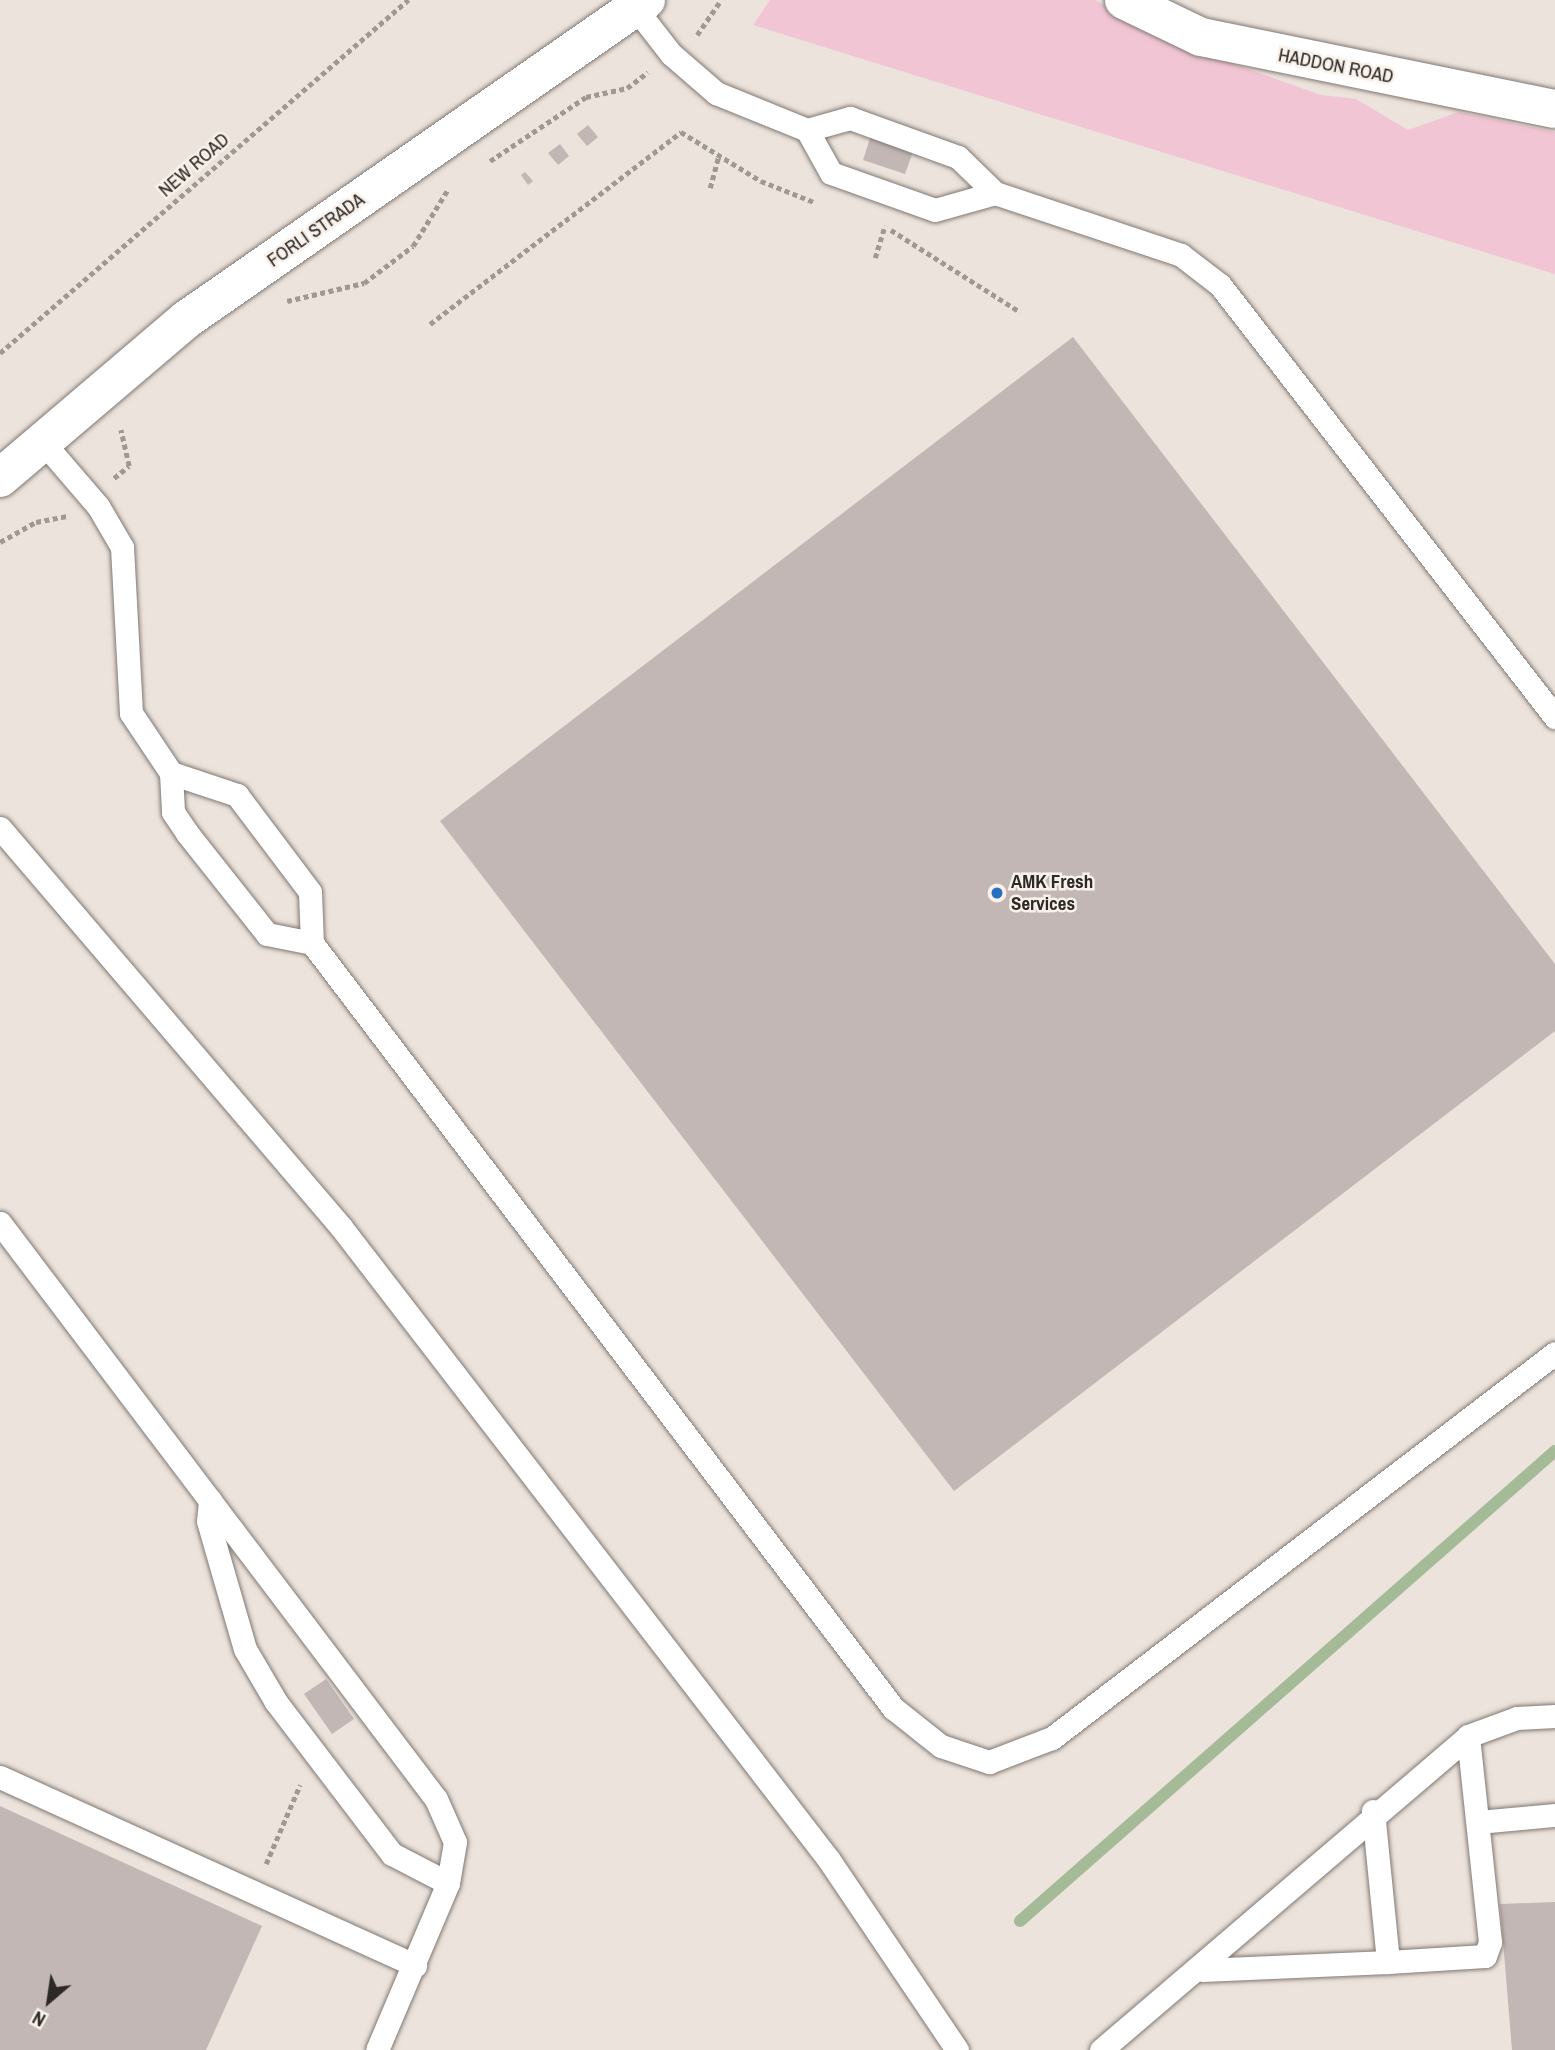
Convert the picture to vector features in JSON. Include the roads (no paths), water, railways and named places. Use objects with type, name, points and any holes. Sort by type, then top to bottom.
[{"type":"street","name":"HADDON ROAD","points":[[1124,0],[1201,37],[1555,109]]},
{"type":"street","name":"FORLI STRADA","points":[[0,478],[187,319],[641,5]]},
{"type":"lane","points":[[641,5],[671,54],[716,93],[807,130],[850,118],[958,157],[995,193],[1181,255],[1220,285],[1555,717]]},
{"type":"lane","points":[[807,130],[831,173],[935,210],[995,193]]},
{"type":"lane","points":[[42,441],[98,506],[122,547],[131,713],[171,773],[173,812],[267,934],[312,943]]},
{"type":"lane","points":[[171,773],[237,795],[310,892],[312,943],[892,1708],[941,1746],[989,1762],[1052,1738],[1555,1353]]},
{"type":"lane","points":[[0,828],[341,1227],[829,1860],[957,2050]]},
{"type":"lane","points":[[0,1223],[436,1799],[455,1842],[449,1883],[377,2050]]},
{"type":"lane","points":[[210,1500],[208,1521],[245,1649],[276,1702],[392,1854],[449,1883]]},
{"type":"lane","points":[[1101,2050],[1202,1969],[1373,1811],[1468,1736],[1517,1718],[1555,1716]]},
{"type":"lane","points":[[1202,1969],[1388,1962],[1488,1952],[1479,1822],[1468,1736]]},
{"type":"lane","points":[[0,1777],[415,1965]]},
{"type":"lane","points":[[1373,1811],[1388,1962]]},
{"type":"lane","points":[[1479,1822],[1555,1815]]},
{"type":"waterway","points":[[1020,1921],[1555,1451]]},
{"type":"place","name":"AMK Fresh Services","points":[[997,893]]}]
